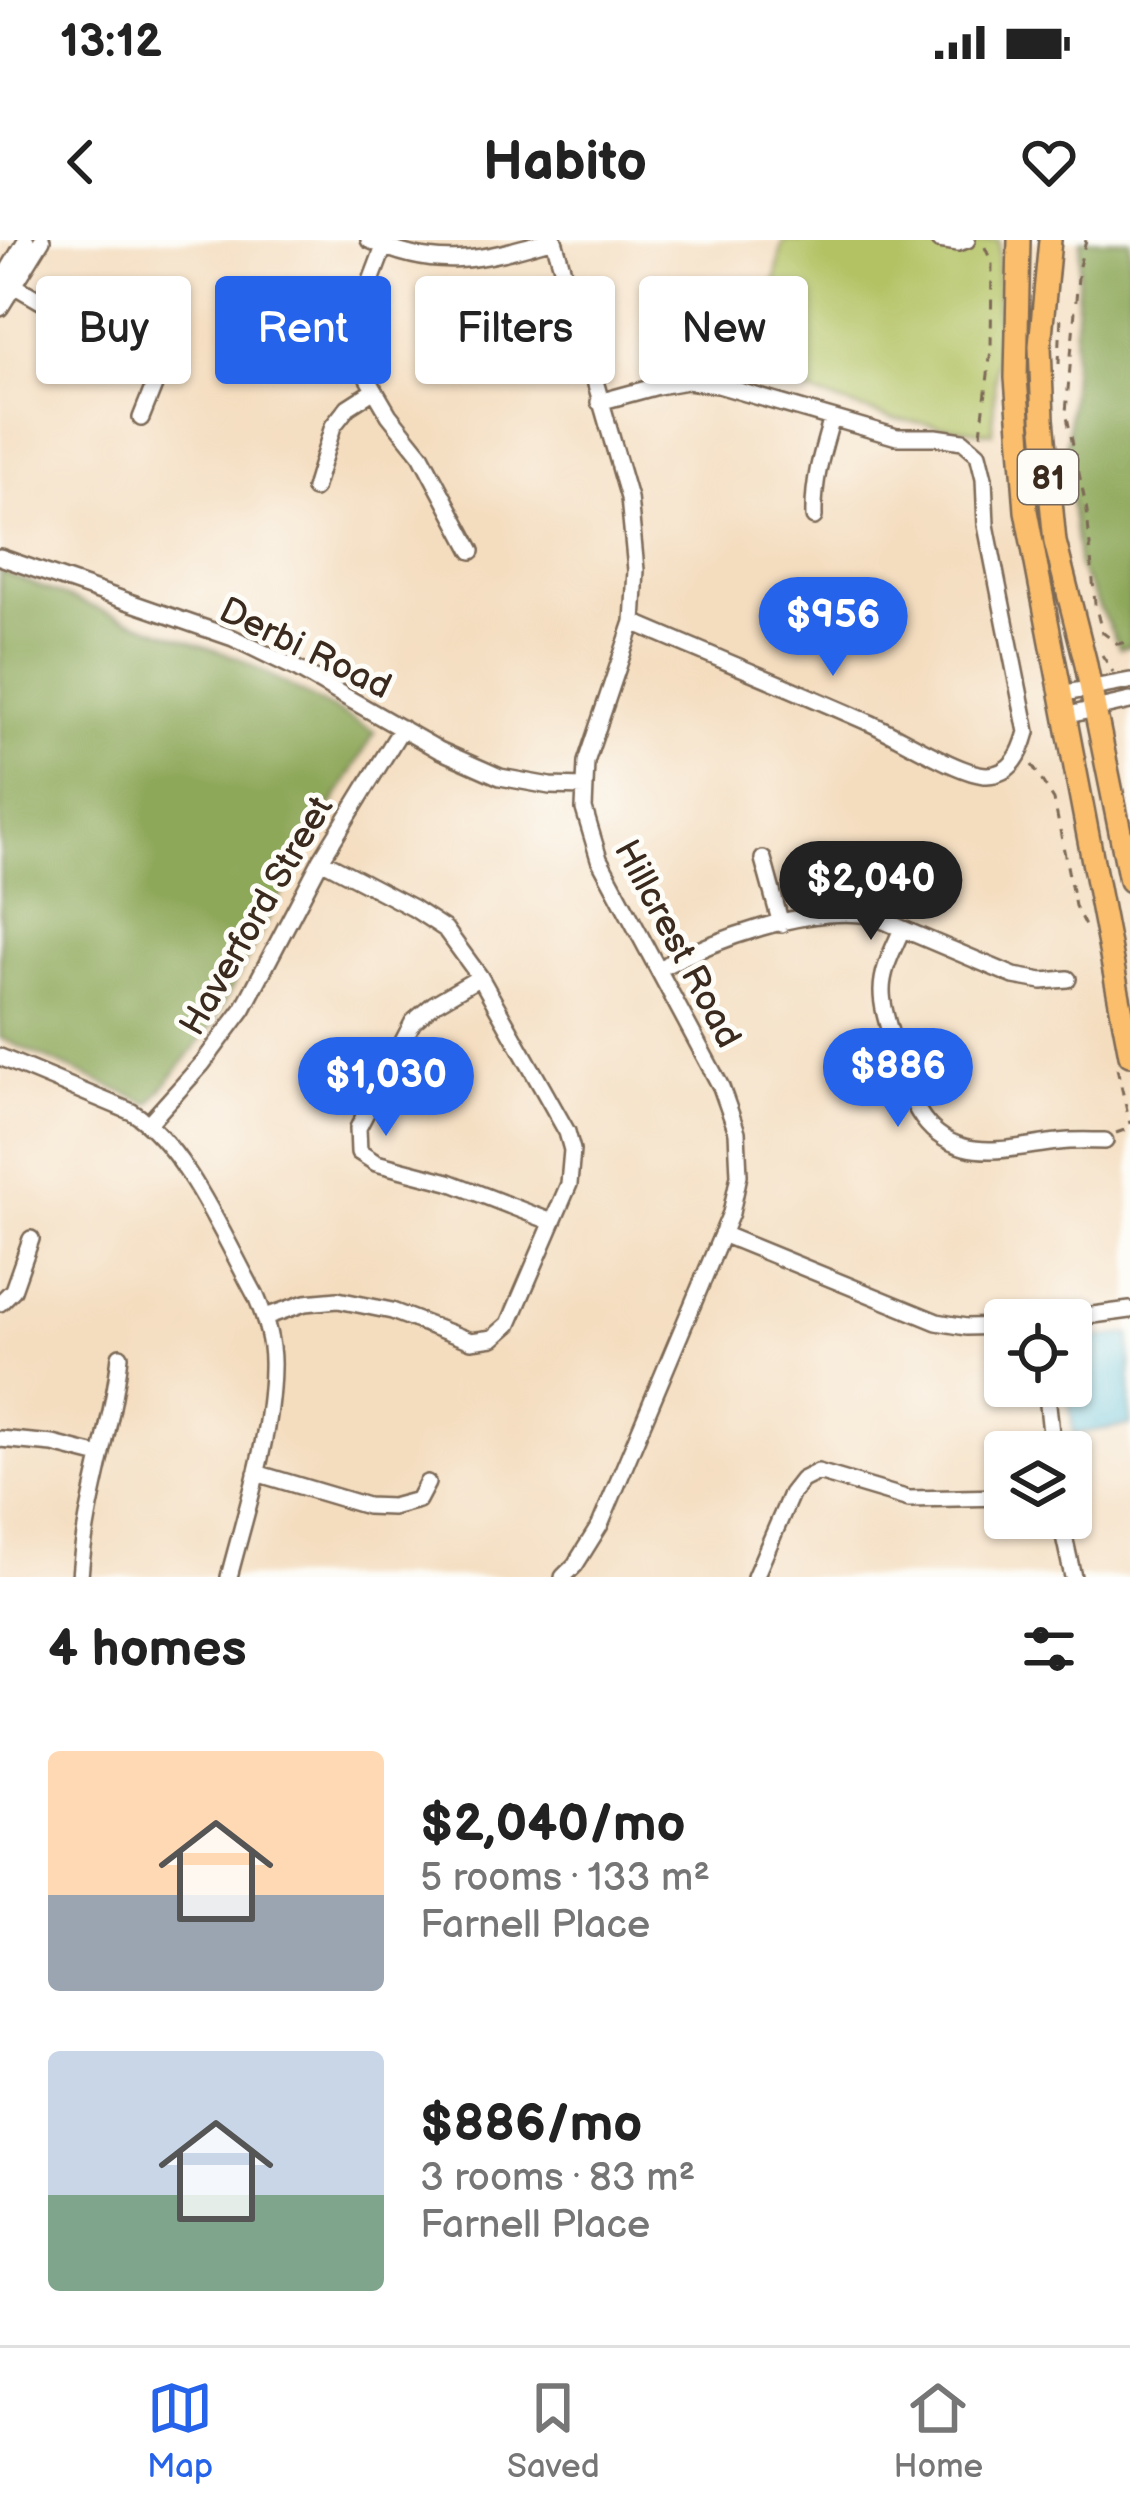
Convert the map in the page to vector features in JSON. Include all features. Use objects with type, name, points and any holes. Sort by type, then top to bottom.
[{"type":"main road","name":"81","points":[[1019,240],[1016,378],[1026,511],[1123,1057]]},
{"type":"main road","name":"81","points":[[1050,240],[1040,346],[1055,542],[1130,881]]},
{"type":"street","points":[[0,308],[26,240]]},
{"type":"street","points":[[6,283],[42,240]]},
{"type":"street","points":[[472,551],[421,454],[373,392],[356,360],[357,318],[377,243],[451,262],[552,240]]},
{"type":"street","name":"Hillcrest Road","points":[[552,240],[629,498],[636,570],[633,622],[586,762],[584,809],[599,860],[722,1087],[737,1132],[739,1174],[722,1234],[600,1525],[563,1577]]},
{"type":"street","points":[[939,240],[967,240]]},
{"type":"street","points":[[6,283],[65,315],[140,339],[151,349],[158,362],[141,418]]},
{"type":"street","points":[[599,402],[687,381],[718,385],[896,437],[963,441],[978,454],[984,478],[986,525],[1027,732],[1022,751],[1009,768],[988,775],[970,772],[873,724],[633,622]]},
{"type":"street","points":[[314,489],[334,427],[348,407],[373,392]]},
{"type":"street","points":[[814,517],[816,473],[832,418]]},
{"type":"street","name":"Derbi Road","points":[[0,557],[233,638],[439,750],[500,777],[584,787]]},
{"type":"street","points":[[1093,699],[1123,682]]},
{"type":"street","points":[[1062,705],[1093,699],[1130,700]]},
{"type":"street","name":"Haverford Street","points":[[149,1123],[243,1009],[321,860],[402,728]]},
{"type":"street","points":[[763,859],[781,924]]},
{"type":"street","points":[[265,1317],[305,1303],[338,1300],[392,1312],[471,1341],[493,1338],[509,1324],[569,1184],[572,1150],[567,1132],[480,977],[445,929],[321,860]]},
{"type":"street","points":[[658,969],[737,935],[848,911],[870,914],[1014,976],[1068,979]]},
{"type":"street","points":[[902,928],[886,966],[884,1010],[908,1094],[920,1117],[941,1139],[968,1148],[1105,1141]]},
{"type":"street","points":[[480,977],[413,1022],[358,1128],[359,1152],[376,1163],[448,1182],[552,1222]]},
{"type":"street","points":[[0,1057],[149,1123],[177,1154],[256,1295],[273,1365],[256,1473],[229,1577]]},
{"type":"street","points":[[722,1234],[937,1322],[984,1327]]},
{"type":"street","points":[[0,1303],[13,1290],[32,1239]]},
{"type":"street","points":[[1092,1316],[1128,1313]]},
{"type":"street","points":[[80,1577],[85,1527],[120,1356]]},
{"type":"street","points":[[0,1439],[52,1444],[100,1456]]},
{"type":"street","points":[[755,1577],[791,1494],[802,1480],[818,1472],[909,1499],[984,1497]]},
{"type":"street","points":[[256,1473],[368,1506],[392,1507],[418,1500],[427,1483]]},
{"type":"street","points":[[1065,1539],[1073,1577]]},
{"type":"path","points":[[978,454],[992,350],[992,262],[981,240]]},
{"type":"path","points":[[1086,240],[1079,266],[1066,412],[1087,512],[1102,632],[1118,644],[1130,641]]},
{"type":"path","points":[[1059,365],[1062,299]]},
{"type":"path","points":[[1101,654],[1123,682]]},
{"type":"path","points":[[1022,751],[1054,800],[1075,906],[1088,931]]},
{"type":"path","points":[[1123,1057],[1130,1124]]},
{"type":"green space","points":[[783,240],[901,240],[959,250],[999,240],[993,433],[893,419],[782,384],[808,384],[808,276],[776,276]]},
{"type":"green space","points":[[1081,240],[1130,240],[1130,646],[1120,648],[1079,568],[1066,462]]},
{"type":"green space","points":[[0,571],[238,658],[375,732],[298,863],[211,1027],[150,1104],[0,1038]]},
{"type":"water","points":[[1130,1334],[1130,1425],[1074,1431],[1070,1407],[1092,1407],[1092,1338]]}]
